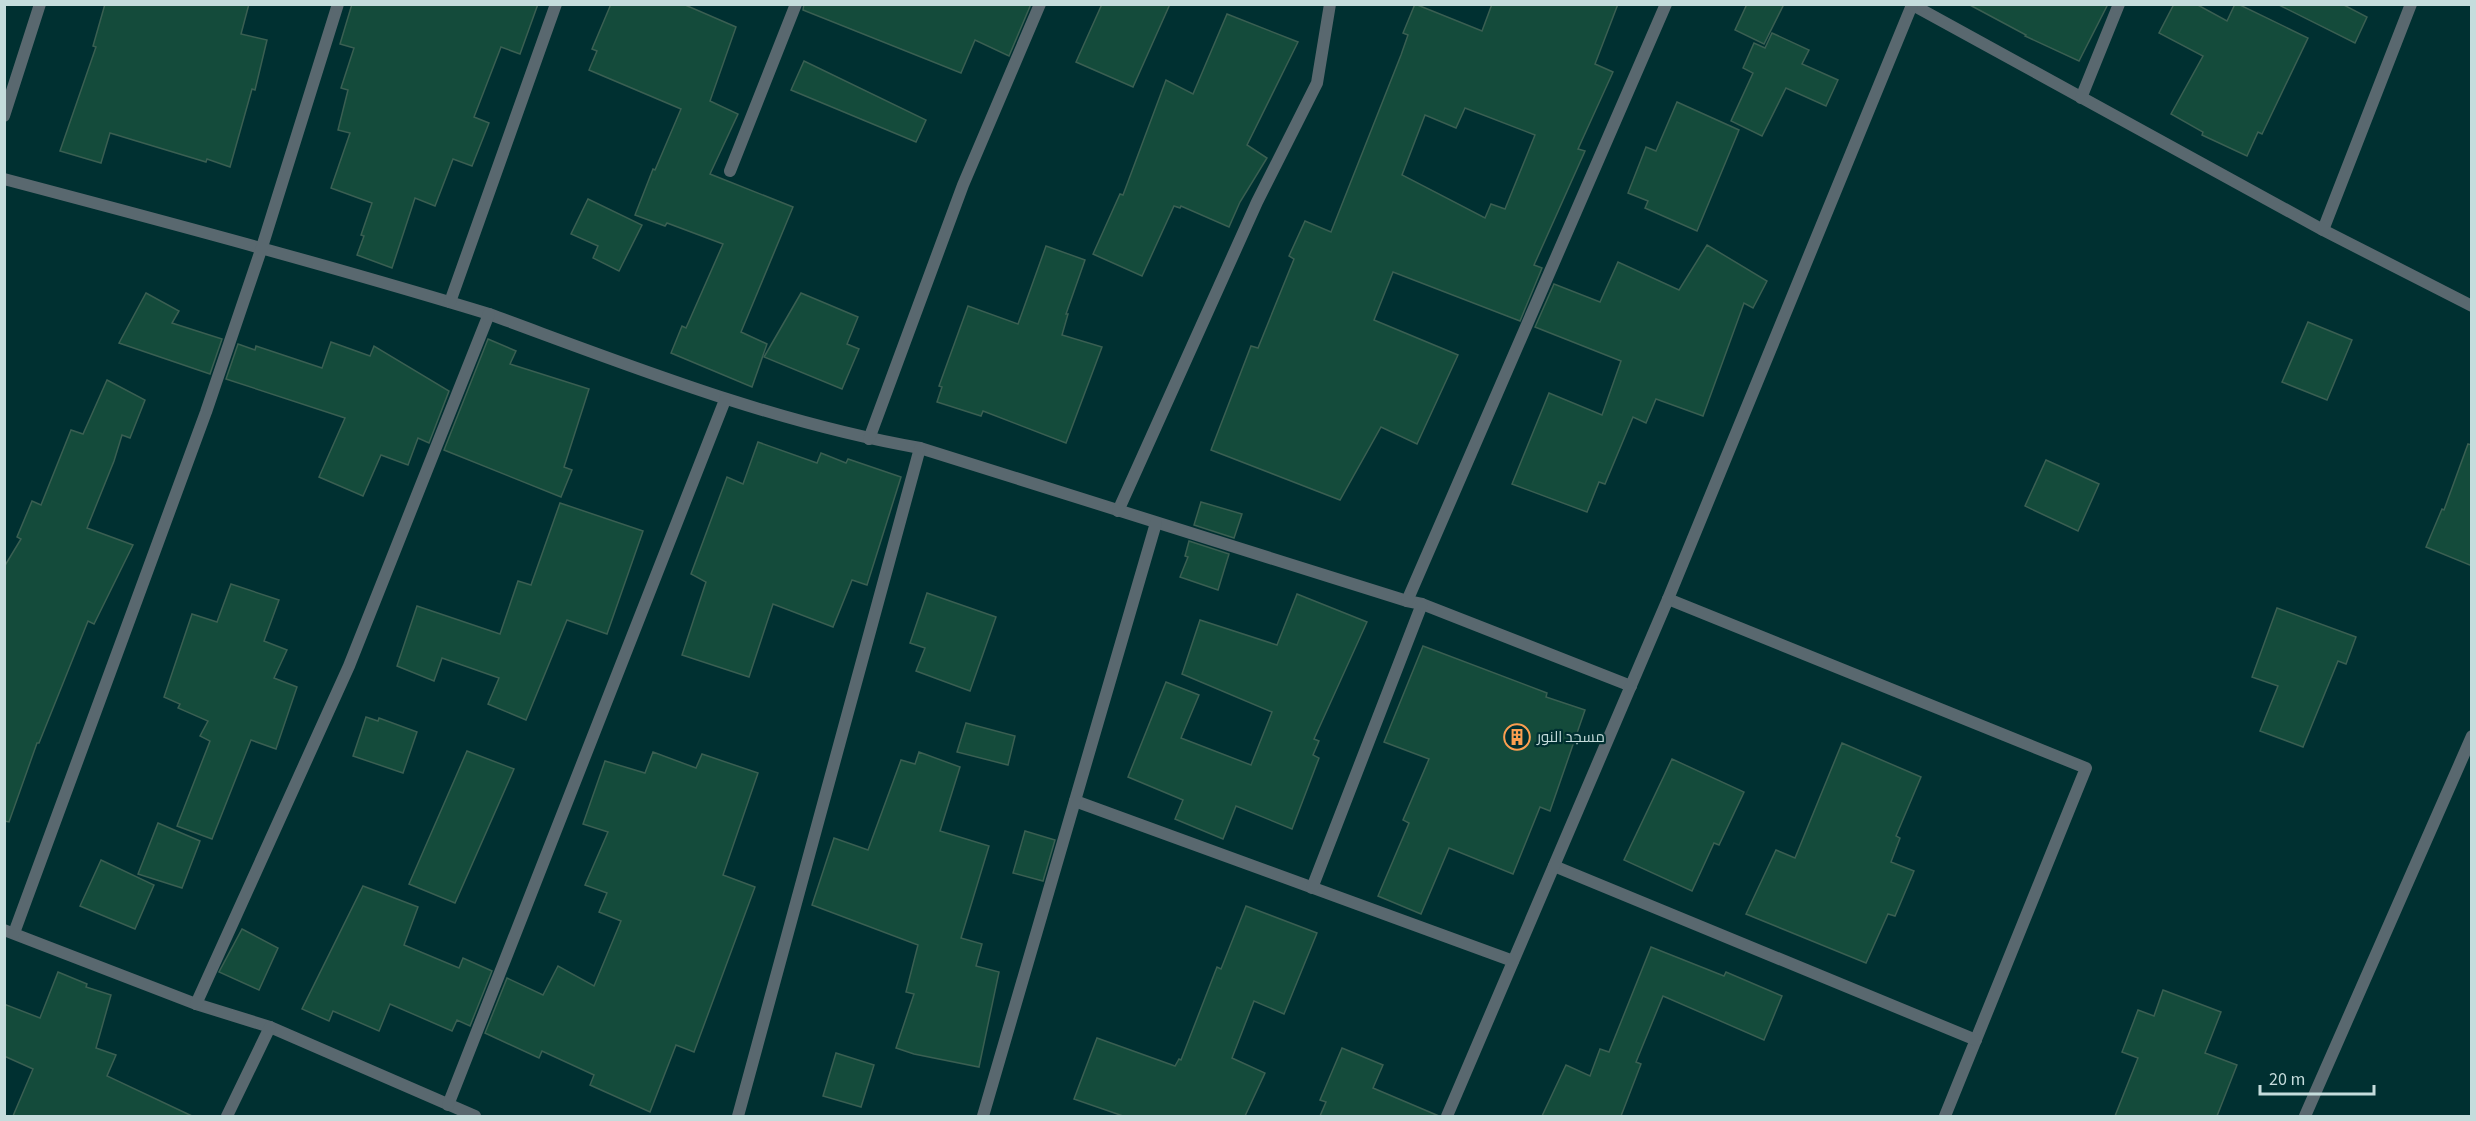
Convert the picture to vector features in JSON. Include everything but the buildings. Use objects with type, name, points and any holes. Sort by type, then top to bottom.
[{"type":"street","points":[[4,116],[40,4]]},
{"type":"street","points":[[338,4],[262,247],[206,412],[9,932],[196,1004],[270,1027],[475,1116]]},
{"type":"street","points":[[450,302],[556,4]]},
{"type":"street","points":[[730,171],[796,4]]},
{"type":"street","points":[[868,439],[963,185],[1040,4]]},
{"type":"street","points":[[1118,511],[1257,202],[1317,83],[1330,4]]},
{"type":"street","points":[[1407,601],[1666,4]]},
{"type":"street","points":[[2081,98],[2119,4]]},
{"type":"street","points":[[2323,230],[2411,4]]},
{"type":"street","points":[[1447,1116],[1668,599],[1912,5],[2323,230],[2472,306]]},
{"type":"street","points":[[4,178],[262,247],[450,302],[725,400],[868,439],[920,448],[1422,604],[1631,686]]},
{"type":"street","points":[[196,1004],[349,666],[489,314]]},
{"type":"street","points":[[447,1105],[725,400]]},
{"type":"street","points":[[738,1116],[920,448]]},
{"type":"street","points":[[983,1116],[1156,523]]},
{"type":"street","points":[[1668,599],[2086,768],[1945,1116]]},
{"type":"street","points":[[1312,888],[1422,604]]},
{"type":"street","points":[[2305,1116],[2472,736]]},
{"type":"street","points":[[1075,801],[1513,961]]},
{"type":"street","points":[[1554,866],[1976,1040]]},
{"type":"street","points":[[227,1116],[270,1027]]},
{"type":"place","name":"مسجد النور","points":[[1517,737]]}]
